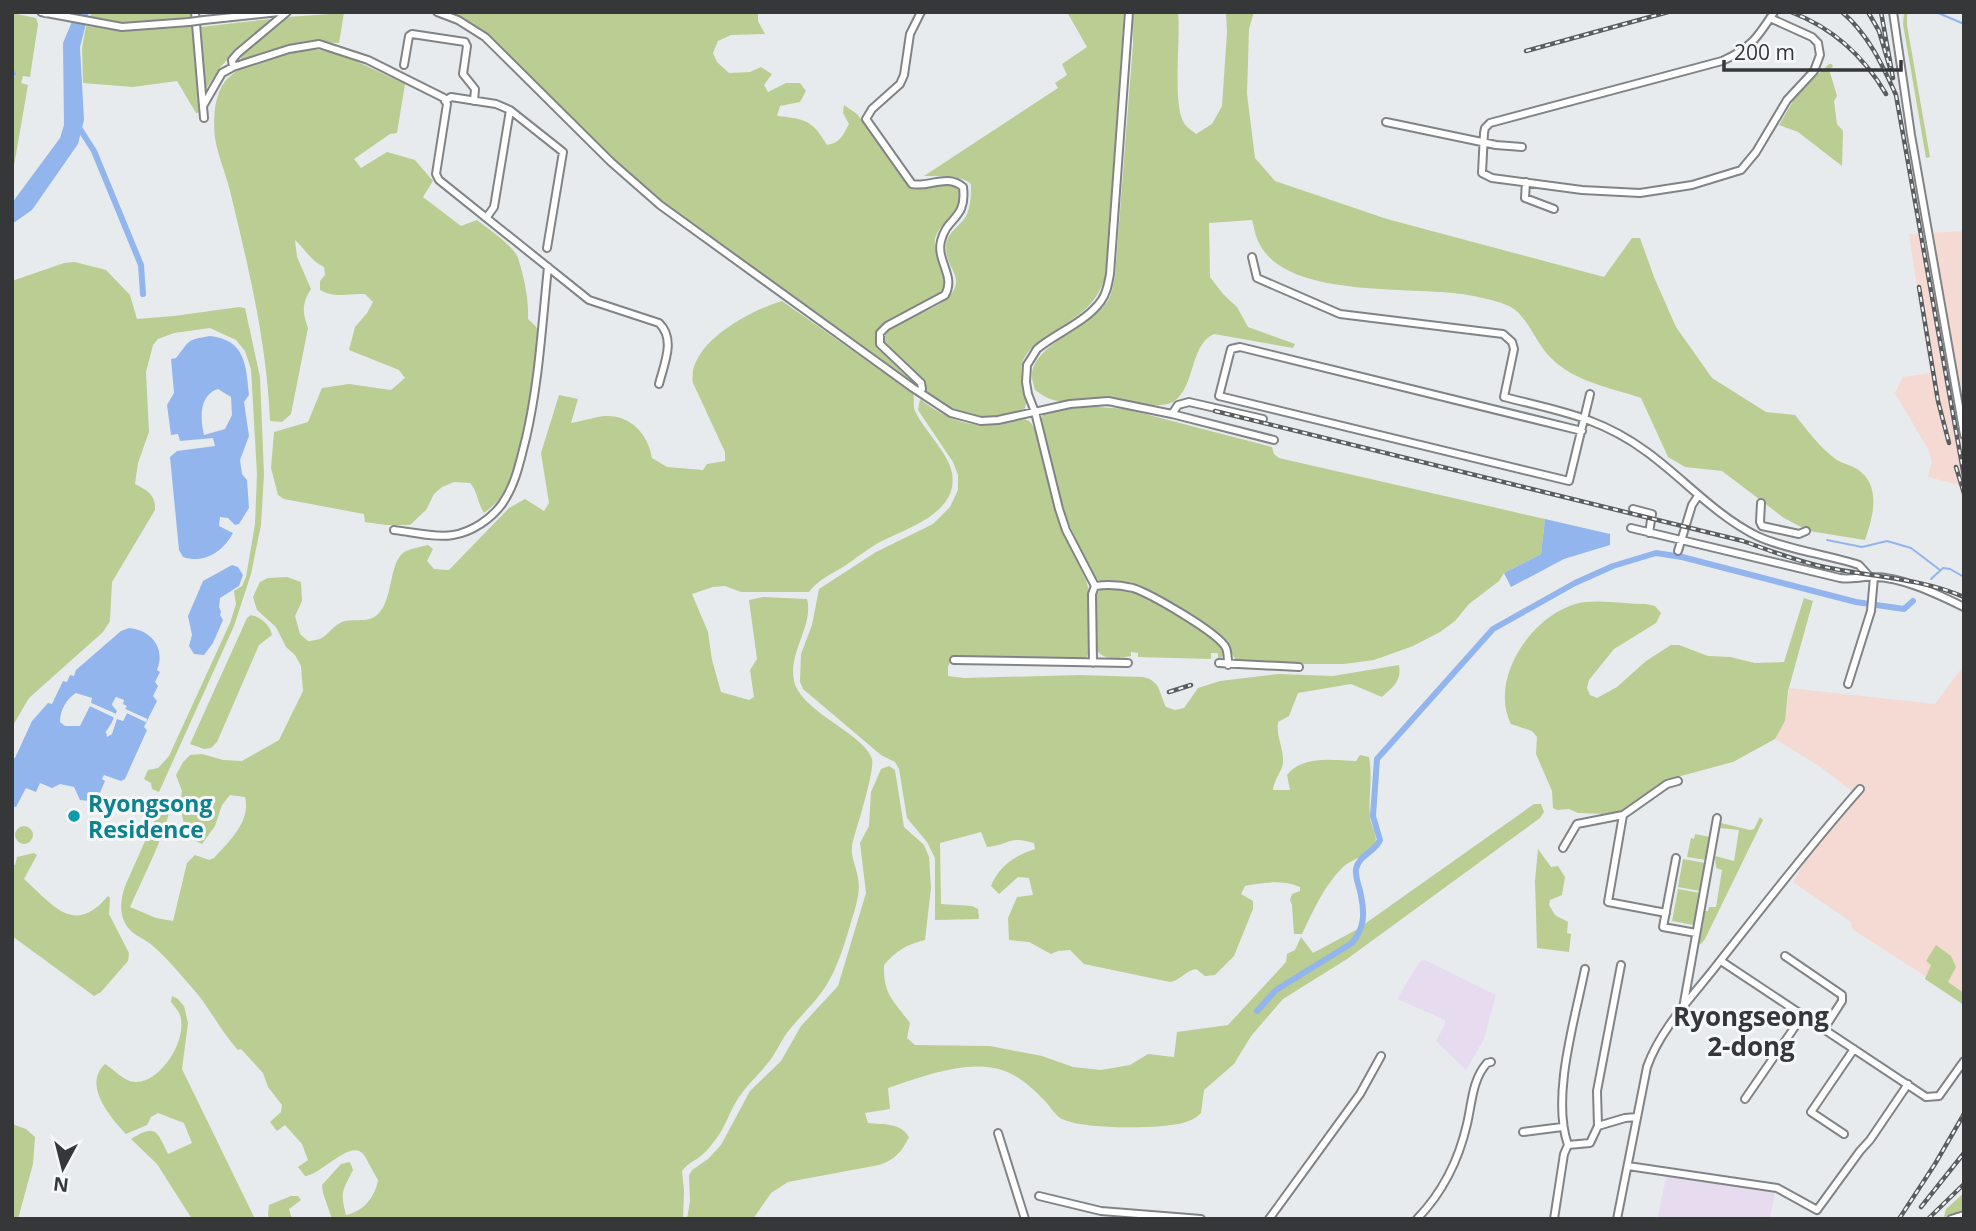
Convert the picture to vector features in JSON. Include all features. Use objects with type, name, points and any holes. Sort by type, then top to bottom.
[{"type":"street","points":[[195,12],[204,118]]},
{"type":"street","points":[[44,13],[122,27],[279,12]]},
{"type":"street","points":[[233,67],[232,60],[238,53],[287,12]]},
{"type":"street","points":[[437,12],[457,20],[485,37],[611,162],[660,205],[941,407],[960,416],[981,421],[1086,402],[1108,401],[1274,440]]},
{"type":"street","points":[[921,12],[911,34],[900,85],[872,109],[866,119],[912,184],[917,186],[950,181],[960,183],[963,187],[961,211],[941,240],[942,261],[950,281],[945,295],[880,332],[880,344],[921,383],[922,389]]},
{"type":"street","points":[[1093,663],[1092,594],[1095,586],[1066,530],[1026,382],[1027,365],[1031,356],[1101,302],[1111,274],[1129,12]]},
{"type":"street","points":[[1893,12],[1964,435]]},
{"type":"street","points":[[1772,15],[1818,43],[1820,55],[1814,71],[1787,100],[1756,152],[1741,170],[1692,185],[1643,193],[1582,190],[1492,178],[1482,173],[1483,142],[1485,128],[1489,123],[1729,59],[1746,49],[1757,38],[1772,15]]},
{"type":"street","points":[[404,65],[409,36],[412,34],[465,42],[467,46],[463,74],[475,89],[474,101]]},
{"type":"street","points":[[203,106],[222,73],[233,67],[289,49],[319,44],[368,60],[444,98],[447,104],[436,174],[439,180],[589,300],[646,317],[663,327],[668,343],[659,384]]},
{"type":"street","points":[[445,101],[451,97],[507,107],[563,152],[547,248]]},
{"type":"street","points":[[487,217],[494,206],[510,110]]},
{"type":"street","points":[[1386,122],[1483,142],[1522,147]]},
{"type":"street","points":[[1526,183],[1525,198],[1555,209]]},
{"type":"street","points":[[1252,257],[1257,278],[1326,310],[1358,317],[1506,336],[1512,341],[1514,349],[1500,411]]},
{"type":"street","points":[[394,530],[454,535],[470,530],[487,519],[502,504],[519,465],[538,380],[548,267]]},
{"type":"street","points":[[1581,431],[1240,347],[1231,349],[1219,396],[1569,481],[1590,394]]},
{"type":"street","points":[[1504,397],[1584,417],[1604,425],[1646,451],[1698,496],[1757,536],[1859,565],[1869,573],[1872,576],[1873,604],[1848,684]]},
{"type":"street","points":[[1172,414],[1178,405],[1189,402],[1263,419]]},
{"type":"street","points":[[1540,421],[1544,407]]},
{"type":"street","points":[[1678,551],[1692,505],[1698,496]]},
{"type":"street","points":[[1757,536],[1762,526],[1761,503]]},
{"type":"street","points":[[1633,509],[1652,514],[1649,533]]},
{"type":"street","points":[[1762,526],[1799,534],[1806,531]]},
{"type":"street","points":[[1631,528],[1840,579],[1852,580],[1872,576],[1907,583],[1964,607]]},
{"type":"street","points":[[1095,586],[1106,584],[1135,589],[1179,613],[1221,641],[1226,649],[1228,665]]},
{"type":"street","points":[[954,660],[1128,663]]},
{"type":"street","points":[[1219,663],[1299,667]]},
{"type":"street","points":[[1563,848],[1577,824],[1623,815],[1667,784],[1678,781]]},
{"type":"street","points":[[1617,1219],[1653,1052],[1682,1010],[1815,839],[1860,789]]},
{"type":"street","points":[[1623,815],[1608,902],[1666,913]]},
{"type":"street","points":[[1682,1010],[1717,818]]},
{"type":"street","points":[[1676,858],[1663,927],[1696,933]]},
{"type":"street","points":[[1785,956],[1842,995],[1842,1002],[1824,1029]]},
{"type":"street","points":[[1721,961],[1926,1097],[1935,1098],[1942,1093],[1964,1061]]},
{"type":"street","points":[[1568,1144],[1590,1143],[1598,1126],[1597,1091],[1621,965]]},
{"type":"street","points":[[1554,1219],[1568,1144],[1562,1127],[1567,1060],[1585,969]]},
{"type":"street","points":[[1745,1099],[1803,1015]]},
{"type":"street","points":[[1844,1134],[1811,1112],[1854,1049]]},
{"type":"street","points":[[1269,1219],[1360,1094],[1381,1056]]},
{"type":"street","points":[[1417,1219],[1432,1203],[1452,1166],[1463,1140],[1474,1087],[1481,1069],[1490,1062]]},
{"type":"street","points":[[1628,1166],[1777,1188],[1816,1210],[1870,1140],[1908,1084]]},
{"type":"street","points":[[1598,1126],[1637,1117]]},
{"type":"street","points":[[1523,1132],[1562,1127]]},
{"type":"street","points":[[998,1133],[1025,1219]]},
{"type":"street","points":[[1039,1196],[1101,1210],[1201,1219]]},
{"type":"shaded area","points":[[1964,231],[1964,507],[1959,485],[1928,477],[1932,461],[1928,449],[1895,393],[1903,377],[1930,373],[1909,234]]},
{"type":"shaded area","points":[[1964,665],[1964,1001],[1852,929],[1851,922],[1793,882],[1816,843],[1857,795],[1819,766],[1775,739],[1785,721],[1789,688],[1935,704]]},
{"type":"shaded area","points":[[1425,960],[1496,995],[1484,1039],[1466,1070],[1436,1041],[1445,1020],[1397,999],[1420,961]]},
{"type":"shaded area","points":[[1667,1174],[1775,1191],[1770,1219],[1657,1219]]},
{"type":"green space","points":[[92,12],[191,12],[192,17],[124,23],[90,17]]},
{"type":"green space","points":[[448,12],[758,12],[758,21],[765,34],[731,35],[718,41],[713,53],[717,62],[729,73],[750,72],[761,67],[772,74],[764,85],[768,92],[786,83],[800,83],[806,91],[800,102],[780,106],[777,116],[807,122],[817,130],[827,145],[838,140],[849,124],[843,113],[844,105],[857,114],[912,186],[955,184],[960,193],[961,201],[958,207],[935,239],[945,276],[944,289],[932,300],[887,321],[879,328],[876,337],[879,348],[918,382],[917,388],[660,201],[636,181],[487,33],[464,18]]},
{"type":"green space","points":[[1067,12],[1124,12],[1107,271],[1098,294],[1091,303],[1035,345],[1026,355],[1021,368],[1026,394],[1025,408],[1000,416],[960,412],[947,407],[925,392],[922,379],[883,342],[892,328],[937,306],[955,287],[955,275],[946,248],[950,234],[968,212],[971,184],[955,177],[924,176],[1058,88],[1055,83],[1067,75],[1062,64],[1087,47]]},
{"type":"green space","points":[[1132,12],[1178,12],[1178,101],[1184,123],[1196,134],[1212,124],[1222,106],[1226,12],[1254,12],[1249,29],[1247,94],[1255,158],[1275,181],[1387,219],[1604,277],[1632,238],[1640,238],[1676,327],[1712,378],[1766,412],[1795,415],[1831,456],[1865,476],[1873,492],[1873,512],[1865,540],[1809,531],[1784,518],[1722,471],[1685,467],[1668,457],[1641,398],[1592,383],[1559,365],[1545,352],[1519,313],[1510,307],[1474,296],[1356,287],[1295,274],[1273,260],[1258,241],[1252,220],[1209,223],[1210,277],[1237,307],[1248,327],[1295,344],[1293,348],[1214,334],[1201,346],[1183,392],[1177,399],[1162,405],[1103,397],[1059,401],[1035,390],[1032,373],[1035,363],[1053,344],[1099,311],[1112,290],[1133,44]]},
{"type":"green space","points":[[1904,12],[1907,12],[1930,157],[1926,158],[1903,24]]},
{"type":"green space","points":[[12,13],[36,18],[38,24],[30,77],[23,76],[21,83],[28,85],[12,177],[12,79],[16,76],[12,71]]},
{"type":"green space","points":[[344,13],[339,43],[309,42],[241,60],[241,56],[288,17]]},
{"type":"green space","points":[[270,19],[272,21],[233,53],[206,89],[201,27]]},
{"type":"green space","points":[[86,26],[126,30],[194,26],[202,112],[196,113],[177,81],[133,87],[83,83],[82,48]]},
{"type":"green space","points":[[314,49],[341,54],[405,84],[397,133],[390,134],[354,159],[361,168],[387,152],[415,160],[433,181],[423,197],[461,226],[477,220],[506,243],[518,258],[526,288],[528,319],[538,331],[537,363],[529,411],[511,477],[502,497],[484,513],[470,483],[454,482],[442,487],[434,494],[426,510],[410,525],[365,522],[364,514],[284,499],[278,495],[271,468],[274,432],[308,422],[322,388],[349,384],[391,390],[405,378],[399,370],[349,350],[355,327],[373,302],[365,294],[337,295],[320,290],[320,281],[325,275],[324,267],[295,240],[297,257],[311,289],[304,308],[308,328],[291,414],[282,422],[270,421],[256,307],[229,188],[216,145],[215,111],[222,86],[238,70],[277,56]]},
{"type":"green space","points":[[1829,64],[1833,67],[1829,69],[1837,96],[1834,101],[1837,124],[1843,131],[1842,166],[1798,132],[1779,125],[1797,94]]},
{"type":"green space","points":[[75,262],[106,270],[130,295],[137,319],[245,308],[260,377],[264,474],[261,525],[251,574],[234,626],[159,792],[152,789],[151,783],[144,779],[148,770],[158,768],[169,756],[230,623],[236,604],[234,591],[242,586],[246,577],[255,524],[257,474],[251,369],[245,351],[236,340],[210,328],[174,333],[158,339],[153,345],[146,372],[149,432],[138,463],[135,484],[152,496],[155,510],[112,582],[110,621],[103,632],[29,698],[12,727],[12,281],[64,263]]},
{"type":"green space","points":[[782,301],[913,393],[916,413],[946,458],[952,473],[952,487],[940,508],[919,523],[873,546],[821,580],[809,592],[741,592],[725,586],[692,594],[708,632],[721,692],[749,700],[754,697],[750,670],[757,659],[749,600],[763,597],[807,599],[807,619],[794,660],[794,681],[808,703],[858,741],[872,759],[868,786],[852,846],[859,882],[858,897],[834,971],[821,993],[739,1097],[716,1139],[682,1171],[683,1219],[332,1219],[322,1185],[341,1164],[350,1162],[353,1170],[343,1192],[346,1215],[363,1207],[374,1192],[378,1180],[364,1155],[359,1151],[344,1153],[305,1176],[298,1167],[308,1160],[302,1144],[285,1125],[277,1131],[270,1122],[281,1112],[282,1105],[268,1087],[263,1073],[232,1043],[200,997],[169,962],[151,944],[131,931],[124,921],[121,909],[125,886],[163,801],[171,805],[168,818],[130,907],[156,918],[173,921],[187,863],[195,855],[209,860],[214,858],[242,823],[246,806],[245,797],[230,795],[222,805],[215,826],[202,844],[191,839],[183,820],[180,804],[182,791],[176,775],[183,762],[190,755],[202,754],[223,760],[242,761],[279,740],[303,691],[301,666],[295,655],[286,647],[276,627],[257,610],[253,597],[260,582],[268,578],[287,577],[301,582],[302,601],[295,616],[300,634],[308,641],[323,637],[340,623],[373,618],[382,609],[396,563],[406,551],[428,545],[433,549],[427,561],[434,569],[449,570],[509,508],[525,499],[544,511],[549,503],[541,453],[559,395],[578,399],[571,423],[605,416],[623,419],[642,434],[652,458],[667,467],[703,470],[707,464],[725,461],[725,452],[693,383],[694,369],[700,355],[723,331],[754,312]]},
{"type":"green space","points":[[920,399],[947,416],[968,423],[988,425],[1021,419],[1030,423],[1034,428],[1063,532],[1089,591],[1089,653],[1085,660],[952,658],[948,676],[1143,677],[1153,681],[1159,688],[1166,707],[1175,710],[1184,708],[1198,688],[1220,681],[1279,674],[1333,676],[1399,665],[1398,680],[1382,697],[1351,684],[1298,693],[1289,716],[1278,722],[1283,763],[1273,790],[1290,790],[1287,775],[1301,764],[1328,760],[1356,761],[1360,755],[1369,757],[1370,765],[1370,817],[1376,837],[1375,843],[1369,851],[1345,866],[1335,876],[1302,934],[1294,934],[1290,900],[1292,894],[1300,891],[1300,887],[1287,883],[1266,883],[1245,886],[1241,894],[1253,901],[1253,909],[1234,956],[1215,975],[1205,976],[1196,969],[1170,982],[1084,964],[1070,950],[1051,954],[1029,942],[1009,940],[1008,918],[1017,897],[1033,895],[1029,878],[1018,877],[999,894],[991,886],[1008,863],[1035,849],[1034,843],[1014,840],[987,847],[981,832],[940,843],[941,904],[972,906],[978,909],[979,919],[935,920],[935,858],[927,842],[907,818],[899,769],[895,762],[881,755],[803,689],[800,682],[801,654],[812,625],[819,589],[876,552],[933,524],[950,507],[958,490],[958,475],[953,462],[918,410]]},
{"type":"green space","points":[[1085,406],[1126,409],[1272,447],[1279,458],[1545,519],[1541,554],[1504,573],[1499,581],[1469,604],[1455,621],[1413,646],[1374,660],[1344,664],[1246,664],[1235,659],[1220,634],[1206,625],[1138,586],[1098,580],[1092,575],[1063,510],[1040,422],[1048,412]]},
{"type":"green space","points":[[1109,587],[1133,591],[1178,614],[1220,643],[1223,656],[1218,660],[1218,653],[1211,653],[1211,659],[1138,657],[1138,653],[1131,652],[1131,656],[1121,658],[1101,655],[1095,647],[1096,595],[1100,590]]},
{"type":"green space","points":[[1804,598],[1813,601],[1788,691],[1785,721],[1775,739],[1733,762],[1666,780],[1636,804],[1622,811],[1606,814],[1578,813],[1569,809],[1553,808],[1552,791],[1536,754],[1537,737],[1532,731],[1511,724],[1505,705],[1511,666],[1534,630],[1568,607],[1586,602],[1655,606],[1661,613],[1656,623],[1614,649],[1589,680],[1587,688],[1590,695],[1597,698],[1617,687],[1646,661],[1671,645],[1679,645],[1708,656],[1730,657],[1755,663],[1784,662]]},
{"type":"green space","points":[[251,615],[264,622],[272,635],[259,645],[217,742],[211,748],[204,749],[190,744],[247,618]]},
{"type":"green space","points":[[889,766],[895,770],[904,827],[924,845],[929,857],[931,888],[925,940],[902,949],[884,965],[887,990],[910,1023],[907,1038],[915,1045],[990,1046],[1042,1056],[1073,1067],[1101,1070],[1130,1065],[1148,1054],[1174,1057],[1177,1032],[1228,1025],[1286,962],[1287,954],[1295,950],[1301,937],[1313,953],[1356,930],[1534,804],[1541,804],[1544,812],[1540,818],[1347,959],[1283,999],[1251,1036],[1234,1064],[1204,1090],[1201,1113],[1190,1120],[1172,1125],[1139,1127],[1070,1122],[1060,1118],[1027,1084],[1012,1074],[987,1067],[950,1070],[888,1088],[890,1109],[865,1113],[868,1123],[896,1127],[909,1137],[889,1161],[788,1182],[771,1193],[753,1219],[687,1219],[690,1201],[689,1175],[692,1170],[708,1159],[721,1145],[750,1091],[781,1061],[801,1026],[838,986],[866,893],[860,843],[869,826],[871,792],[881,769]]},
{"type":"green space","points":[[1760,817],[1763,820],[1701,944],[1699,943],[1705,911],[1708,911],[1709,907],[1716,907],[1722,870],[1716,868],[1715,856],[1734,861],[1739,830],[1720,828],[1721,823],[1750,830],[1754,829]]},
{"type":"green space","points":[[20,826],[28,826],[33,835],[31,842],[20,844],[15,839],[15,831]]},
{"type":"green space","points":[[1695,834],[1710,837],[1706,860],[1687,857],[1691,838],[1694,839]]},
{"type":"green space","points":[[1538,849],[1551,867],[1558,866],[1565,877],[1562,895],[1550,900],[1549,905],[1555,915],[1568,922],[1567,933],[1571,934],[1569,952],[1537,948],[1535,881]]},
{"type":"green space","points":[[34,853],[37,855],[24,879],[64,913],[85,914],[108,896],[110,898],[109,914],[129,953],[128,961],[101,992],[94,996],[12,936],[12,865],[15,865],[17,857]]},
{"type":"green space","points":[[1683,859],[1705,863],[1700,891],[1678,887]]},
{"type":"green space","points":[[1678,889],[1700,893],[1694,925],[1672,921]]},
{"type":"green space","points":[[1936,945],[1951,956],[1956,967],[1948,982],[1964,993],[1964,1005],[1925,979],[1931,965],[1926,961]]},
{"type":"green space","points":[[172,996],[184,1006],[188,1023],[182,1069],[255,1219],[192,1219],[157,1164],[131,1139],[146,1131],[155,1132],[168,1154],[192,1143],[184,1123],[158,1113],[151,1117],[147,1125],[126,1134],[101,1101],[96,1082],[105,1064],[124,1078],[137,1082],[155,1074],[171,1057],[177,1046],[181,1025],[179,1013],[171,1002]]},
{"type":"green space","points":[[12,1124],[26,1129],[35,1137],[33,1164],[18,1219],[12,1219]]},
{"type":"green space","points":[[1964,1193],[1964,1213],[1944,1217],[1946,1209]]},
{"type":"green space","points":[[298,1196],[301,1200],[289,1209],[292,1219],[270,1219],[269,1205]]},
{"type":"water","points":[[76,12],[89,12],[80,47],[84,120],[78,144],[32,210],[12,224],[12,203],[60,138],[64,125],[63,43]]},
{"type":"water","points":[[210,336],[231,343],[242,356],[245,365],[249,395],[244,402],[249,436],[240,460],[242,474],[247,480],[249,508],[239,524],[235,525],[228,518],[220,517],[219,526],[233,533],[229,540],[212,555],[191,559],[183,557],[179,550],[170,457],[177,451],[215,446],[213,438],[180,441],[178,434],[171,435],[167,405],[174,393],[171,359],[176,358],[192,340]],"holes":[[[218,389],[231,397],[232,415],[225,429],[204,435],[202,408],[207,396]]]},
{"type":"water","points":[[1545,519],[1610,534],[1610,545],[1564,559],[1511,587],[1504,573],[1541,554]]},
{"type":"water","points":[[232,565],[238,567],[243,575],[239,586],[220,598],[220,615],[223,620],[213,643],[204,655],[194,654],[189,646],[192,635],[188,616],[203,581]]},
{"type":"water","points":[[129,628],[144,632],[155,642],[160,654],[157,670],[160,672],[155,682],[158,686],[153,696],[157,701],[144,727],[147,730],[125,779],[121,781],[104,775],[102,779],[105,781],[99,795],[95,794],[90,801],[80,800],[74,787],[60,784],[52,788],[40,783],[36,792],[26,788],[16,807],[12,806],[12,758],[15,758],[32,721],[48,703],[52,704],[63,681],[67,682],[70,675],[74,676],[76,670],[121,631]],"holes":[[[76,693],[92,698],[91,703],[116,714],[112,704],[116,697],[125,709],[147,719],[146,722],[127,713],[123,721],[117,718],[111,731],[105,733],[115,718],[90,706],[80,726],[65,726],[60,722],[63,709],[73,695]]]},
{"type":"pier","points":[[116,697],[124,700],[123,704],[127,706],[125,709],[147,719],[146,722],[127,713],[123,721],[117,719],[112,734],[107,737],[106,731],[109,730],[114,717],[90,706],[91,703],[116,714],[117,711],[112,705]]},
{"type":"waterway","points":[[1936,12],[1964,24]]},
{"type":"waterway","points":[[78,126],[94,151],[141,265],[143,294]]},
{"type":"waterway","points":[[1827,540],[1862,547],[1887,541],[1911,548],[1940,570]]},
{"type":"waterway","points":[[1257,1011],[1276,990],[1356,938],[1363,915],[1356,869],[1360,860],[1375,848],[1380,840],[1373,816],[1377,759],[1493,629],[1575,583],[1613,566],[1656,553],[1682,557],[1856,602],[1904,609],[1913,601]]},
{"type":"waterway","points":[[1931,579],[1943,568],[1964,577]]},
{"type":"railway","points":[[1526,51],[1668,12]]},
{"type":"railway","points":[[1791,12],[1820,26],[1846,44],[1886,94]]},
{"type":"railway","points":[[1842,12],[1867,40],[1896,95],[1964,476]]},
{"type":"railway","points":[[1868,12],[1879,31],[1890,68]]},
{"type":"railway","points":[[1881,12],[1893,78]]},
{"type":"railway","points":[[1919,287],[1938,401],[1949,443]]},
{"type":"railway","points":[[1215,411],[1743,541],[1820,566],[1911,581],[1964,597]]},
{"type":"railway","points":[[1956,467],[1964,493]]},
{"type":"railway","points":[[1169,692],[1191,685]]},
{"type":"railway","points":[[1899,1219],[1964,1114]]},
{"type":"railway","points":[[1921,1207],[1964,1153]]},
{"type":"railway","points":[[1928,1219],[1964,1184]]},
{"type":"place","name":"Ryongsong Residence","points":[[74,816]]},
{"type":"district","name":"Ryongseong 2-dong","points":[[1751,1031]]}]
